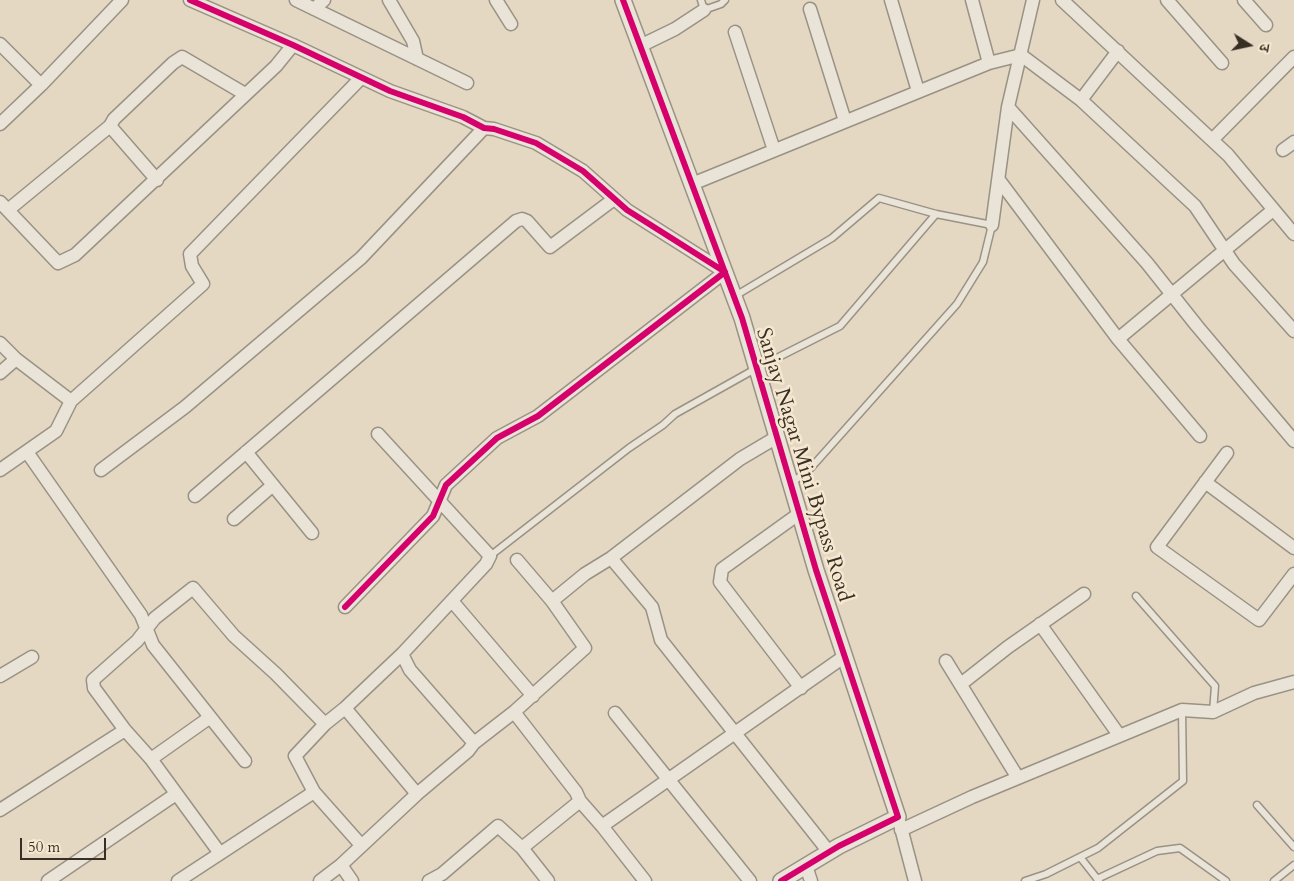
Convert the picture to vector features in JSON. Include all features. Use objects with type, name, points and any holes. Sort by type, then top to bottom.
[{"type":"street","points":[[0,124],[41,85],[122,0]]},
{"type":"street","points":[[190,0],[293,44],[390,91],[463,117],[484,128],[494,129],[536,143],[582,171],[627,210],[725,272],[538,416],[497,438],[446,485],[433,516],[345,607]]},
{"type":"street","points":[[296,0],[467,83]]},
{"type":"street","points":[[314,9],[324,0]]},
{"type":"street","points":[[389,0],[413,41],[417,59]]},
{"type":"street","points":[[496,0],[511,24]]},
{"type":"street","name":"Sanjay Nagar Mini Bypass Road","points":[[623,0],[734,296],[845,656],[900,823]]},
{"type":"street","points":[[891,0],[918,91]]},
{"type":"street","points":[[972,0],[989,63]]},
{"type":"street","points":[[992,225],[1008,107],[1033,0]]},
{"type":"street","points":[[1062,0],[1228,155],[1294,234]]},
{"type":"street","points":[[1167,0],[1222,63]]},
{"type":"street","points":[[1244,0],[1266,24]]},
{"type":"street","points":[[640,46],[675,29],[702,5]]},
{"type":"street","points":[[810,9],[845,121]]},
{"type":"street","points":[[735,32],[774,150]]},
{"type":"street","points":[[0,44],[41,85]]},
{"type":"street","points":[[245,94],[182,58],[173,63],[121,112],[110,126],[4,206],[58,262],[74,255],[157,180],[276,66],[293,44]]},
{"type":"street","points":[[1081,100],[1118,51]]},
{"type":"street","points":[[692,184],[989,63],[1021,55]]},
{"type":"street","points":[[1021,55],[1081,100],[1195,206],[1234,264],[1294,331]]},
{"type":"street","points":[[1212,140],[1294,58]]},
{"type":"street","points":[[0,470],[56,431],[71,401],[203,284],[192,266],[190,254],[361,78]]},
{"type":"street","points":[[1008,107],[1140,255],[1294,441]]},
{"type":"street","points":[[110,126],[157,180]]},
{"type":"street","points":[[101,470],[185,407],[361,258],[484,128]]},
{"type":"street","points":[[1283,150],[1294,142]]},
{"type":"street","points":[[999,180],[1118,339],[1200,436]]},
{"type":"street","points":[[195,496],[516,221],[522,219],[527,221],[550,248],[614,199]]},
{"type":"street","points":[[1118,339],[1274,210]]},
{"type":"street","points":[[0,343],[16,359],[71,401]]},
{"type":"street","points":[[0,373],[16,359]]},
{"type":"street","points":[[361,846],[314,792],[295,756],[325,724],[345,708],[402,654],[486,564],[490,556],[378,434]]},
{"type":"street","points":[[552,601],[584,574],[612,558],[740,459],[777,437]]},
{"type":"street","points":[[27,452],[141,615],[153,645],[245,761]]},
{"type":"street","points":[[246,452],[312,533]]},
{"type":"street","points":[[1227,453],[1157,547],[1259,620],[1294,574]]},
{"type":"street","points":[[1205,482],[1294,548]]},
{"type":"street","points":[[234,519],[273,485]]},
{"type":"street","points":[[800,513],[722,569],[720,582],[801,688]]},
{"type":"street","points":[[612,558],[652,607],[662,640],[734,734],[829,852]]},
{"type":"street","points":[[320,881],[341,865],[417,794],[468,751],[474,743],[533,696],[586,648],[552,601],[517,560]]},
{"type":"street","points":[[219,852],[151,759],[125,730],[94,688],[93,680],[148,629],[155,618],[193,588],[234,636],[276,674],[325,724]]},
{"type":"street","points":[[961,684],[1040,624],[1084,594]]},
{"type":"street","points":[[452,601],[533,696]]},
{"type":"street","points":[[1040,624],[1118,735]]},
{"type":"street","points":[[402,654],[410,670],[474,743]]},
{"type":"street","points":[[602,826],[845,656]]},
{"type":"street","points":[[0,676],[32,657]]},
{"type":"street","points":[[946,661],[1018,778]]},
{"type":"street","points":[[781,881],[829,852],[1018,778],[1182,710],[1213,712],[1254,693],[1294,682]]},
{"type":"street","points":[[345,708],[417,794]]},
{"type":"street","points":[[514,712],[576,792],[580,802],[602,826],[645,881]]},
{"type":"street","points":[[614,713],[750,881]]},
{"type":"street","points":[[151,759],[209,718]]},
{"type":"street","points":[[0,810],[125,730]]},
{"type":"street","points":[[178,881],[219,852],[314,792]]},
{"type":"street","points":[[48,881],[176,794]]},
{"type":"street","points":[[522,848],[580,802]]},
{"type":"street","points":[[900,823],[915,881]]},
{"type":"street","points":[[429,881],[442,874],[498,826],[522,848],[548,881]]},
{"type":"street","points":[[341,865],[352,881]]},
{"type":"street","points":[[806,866],[811,881]]},
{"type":"lane","points":[[702,5],[721,4],[725,0]]},
{"type":"lane","points":[[734,296],[832,238],[880,198],[936,214],[992,225],[983,262],[957,304],[809,470],[791,483]]},
{"type":"lane","points":[[490,556],[675,414],[757,368],[840,326],[936,214]]},
{"type":"lane","points":[[1136,596],[1215,686],[1213,712]]},
{"type":"lane","points":[[1025,881],[1046,874],[1098,848],[1183,781],[1182,710]]},
{"type":"lane","points":[[1257,805],[1294,847]]},
{"type":"lane","points":[[1080,857],[1098,880],[1157,851],[1180,848],[1226,881]]},
{"type":"lane","points":[[1274,881],[1294,866]]},
{"type":"cycle path","points":[[190,0],[293,45],[390,91],[463,117],[484,128],[494,129],[536,143],[583,171],[627,210],[725,272],[538,416],[497,438],[446,485],[433,516],[345,607]]},
{"type":"cycle path","points":[[623,0],[742,318],[816,570],[898,817],[839,846],[781,881]]}]
